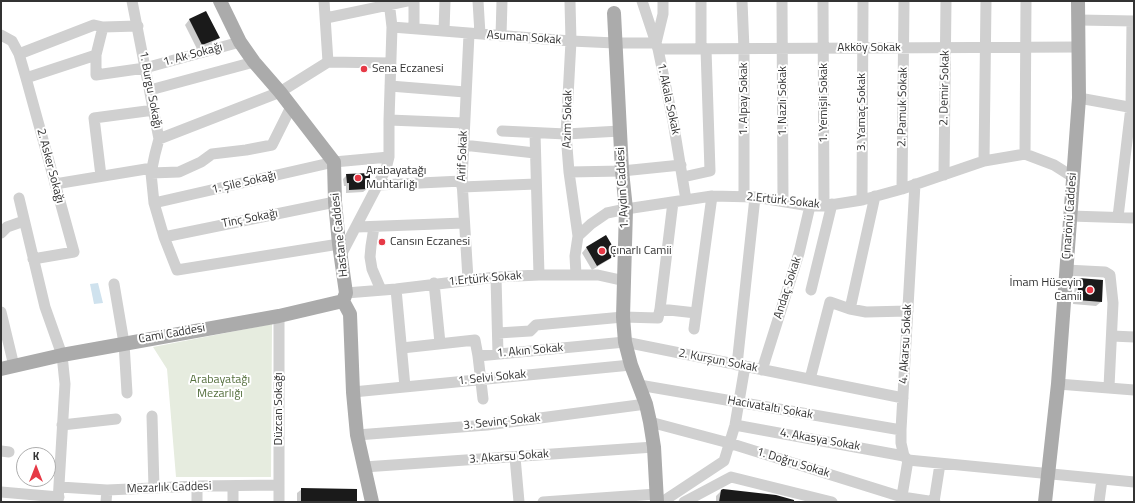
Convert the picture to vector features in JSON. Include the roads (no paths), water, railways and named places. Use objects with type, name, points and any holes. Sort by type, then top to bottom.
[{"type":"main road","points":[[220,1],[240,42],[254,62],[280,92],[334,162]]},
{"type":"main road","name":"Çınarönü Caddesi","points":[[1045,502],[1058,384],[1079,98],[1078,1]]},
{"type":"main road","name":"1. Aydın Caddesi","points":[[614,13],[622,171],[626,209],[625,342],[631,364],[646,404],[650,422],[659,499]]},
{"type":"main road","name":"Hastane Caddesi","points":[[334,162],[344,297],[350,314],[353,392],[357,435],[372,502]]},
{"type":"main road","name":"Cami Caddesi","points":[[7,368],[62,355],[124,343],[279,316],[344,297]]},
{"type":"street","name":"1. Burgu Sokağı","points":[[132,1],[159,139],[152,171],[154,203],[164,236],[177,270],[340,250]]},
{"type":"street","points":[[324,1],[328,62]]},
{"type":"street","points":[[326,18],[389,3],[407,1]]},
{"type":"street","points":[[414,1],[414,28]]},
{"type":"street","points":[[444,31],[445,1]]},
{"type":"street","name":"Arif Sokak","points":[[468,279],[462,184],[463,145],[465,92],[475,34],[478,1]]},
{"type":"street","points":[[501,36],[502,1]]},
{"type":"street","name":"Azim Sokak","points":[[567,1],[570,41],[566,134],[569,172],[578,236]]},
{"type":"street","name":"1. Akala Sokak","points":[[642,1],[657,46],[681,164],[686,200]]},
{"type":"street","points":[[657,46],[663,14],[662,1]]},
{"type":"street","points":[[683,177],[710,171],[702,1]]},
{"type":"street","name":"1. Alpay Sokak","points":[[659,499],[724,461],[735,425],[741,366],[750,197],[742,1]]},
{"type":"street","name":"1. Nazlı Sokak","points":[[782,1],[783,201]]},
{"type":"street","name":"1. Yemişli Sokak","points":[[811,290],[828,205],[823,1]]},
{"type":"street","name":"3. Yamaç Sokak","points":[[862,1],[862,200]]},
{"type":"street","name":"2. Pamuk Sokak","points":[[902,189],[904,1]]},
{"type":"street","name":"2. Demir Sokak","points":[[944,175],[946,1]]},
{"type":"street","points":[[984,161],[986,1]]},
{"type":"street","points":[[1025,154],[1026,1]]},
{"type":"street","points":[[340,250],[357,227],[386,169],[389,158],[392,28],[389,3]]},
{"type":"street","points":[[1079,20],[1133,21],[1133,107],[1118,217]]},
{"type":"street","points":[[18,54],[94,25],[103,27],[138,26]]},
{"type":"street","points":[[26,78],[96,55],[103,27]]},
{"type":"street","name":"Asuman Sokak","points":[[392,28],[414,28],[501,36],[657,46]]},
{"type":"street","points":[[1,35],[12,41]]},
{"type":"street","points":[[1,44],[12,41]]},
{"type":"street","name":"2. Asker Sokağı","points":[[12,41],[26,78],[74,252],[33,259]]},
{"type":"street","name":"1. Ak Sokağı","points":[[96,55],[96,75],[145,68],[240,42]]},
{"type":"street","name":"Akköy Sokak","points":[[657,46],[704,49],[1079,47]]},
{"type":"street","points":[[150,90],[254,62]]},
{"type":"street","points":[[159,139],[280,92],[328,62],[391,63]]},
{"type":"street","points":[[390,86],[465,92]]},
{"type":"street","points":[[1079,98],[1133,107]]},
{"type":"street","points":[[55,184],[101,176],[152,171],[179,172],[201,162],[212,154],[272,145],[291,106]]},
{"type":"street","points":[[101,176],[94,118],[154,110]]},
{"type":"street","points":[[389,120],[464,123]]},
{"type":"street","points":[[502,131],[566,134],[620,131]]},
{"type":"street","points":[[535,133],[539,275]]},
{"type":"street","points":[[463,145],[535,153]]},
{"type":"street","name":"2.Ertürk Sokak","points":[[578,236],[591,224],[607,214],[626,209],[712,196],[750,197],[810,206],[828,205],[862,200],[902,189],[984,161],[1025,154],[1054,164],[1073,177]]},
{"type":"street","name":"1. Şile Sokağı","points":[[154,203],[334,162],[389,158]]},
{"type":"street","points":[[569,172],[622,171],[681,164]]},
{"type":"street","points":[[378,185],[536,184]]},
{"type":"street","name":"4. Akarsu Sokak","points":[[901,499],[906,458],[901,443],[901,430],[915,184]]},
{"type":"street","points":[[694,329],[712,196]]},
{"type":"street","points":[[850,308],[875,196]]},
{"type":"street","points":[[19,198],[45,307],[62,355],[65,384],[59,495]]},
{"type":"street","name":"Tinç Sokağı","points":[[164,236],[336,202]]},
{"type":"street","points":[[498,333],[530,331],[536,325],[624,317],[658,318],[672,202]]},
{"type":"street","name":"Andaç Sokak","points":[[762,370],[799,253],[810,206]]},
{"type":"street","points":[[1070,216],[1134,218]]},
{"type":"street","points":[[1,233],[7,226],[24,221]]},
{"type":"street","points":[[357,227],[464,223]]},
{"type":"street","points":[[374,227],[370,246],[370,258],[372,269],[381,290]]},
{"type":"street","points":[[576,275],[578,236]]},
{"type":"street","points":[[1066,270],[1105,272],[1110,275],[1113,303],[1109,387]]},
{"type":"street","name":"1.Ertürk Sokak","points":[[344,297],[381,290],[434,283],[496,277],[598,275],[625,281]]},
{"type":"street","points":[[496,277],[498,354]]},
{"type":"street","points":[[434,283],[440,343]]},
{"type":"street","points":[[114,284],[124,343],[127,392]]},
{"type":"street","points":[[396,289],[406,387]]},
{"type":"street","points":[[810,379],[830,302],[866,312],[908,311]]},
{"type":"street","points":[[660,308],[696,313]]},
{"type":"street","points":[[1,312],[7,368]]},
{"type":"street","name":"Düzcan Sokağı","points":[[279,316],[279,502]]},
{"type":"street","points":[[1112,336],[1134,337]]},
{"type":"street","points":[[402,348],[475,340],[483,399]]},
{"type":"street","name":"2. Kurşun Sokak","points":[[625,342],[903,398]]},
{"type":"street","name":"1. Akın Sokak","points":[[478,356],[625,342]]},
{"type":"street","name":"1. Selvi Sokak","points":[[353,392],[631,364]]},
{"type":"street","points":[[1058,384],[1134,390]]},
{"type":"street","name":"Hacivataltı Sokak","points":[[639,385],[901,430]]},
{"type":"street","name":"3. Sevinç Sokak","points":[[357,435],[487,425],[646,404]]},
{"type":"street","points":[[152,416],[154,488]]},
{"type":"street","points":[[62,425],[116,419]]},
{"type":"street","name":"1. Doğru Sokak","points":[[650,422],[729,443],[901,499],[934,502]]},
{"type":"street","name":"4. Akasya Sokak","points":[[735,425],[940,464],[1134,482]]},
{"type":"street","name":"3. Akarsu Sokak","points":[[364,467],[654,446]]},
{"type":"street","points":[[515,456],[519,502]]},
{"type":"street","points":[[934,502],[940,464]]},
{"type":"street","points":[[684,502],[703,498],[731,477],[806,499],[832,502]]},
{"type":"street","points":[[1099,502],[1102,479]]},
{"type":"street","name":"Mezarlık Caddesi","points":[[1,492],[59,495],[107,490],[196,486],[279,485]]},
{"type":"street","points":[[196,486],[196,502]]},
{"type":"street","points":[[232,486],[233,502]]},
{"type":"street","points":[[106,502],[107,490]]},
{"type":"street","points":[[543,502],[659,499]]},
{"type":"water","points":[[98,283],[103,303],[94,304],[90,284]]},
{"type":"place","name":"Sena Eczanesi","points":[[364,69]]},
{"type":"place","name":"Arabayatağı Muhtarlığı","points":[[358,178]]},
{"type":"place","name":"Cansın Eczanesi","points":[[382,242]]},
{"type":"place","name":"Çınarlı Camii","points":[[602,251]]},
{"type":"place","name":"İmam Hüseyin Camii","points":[[1090,290]]},
{"type":"park label","name":"Arabayatağı Mezarlığı","points":[[220,387]]}]
